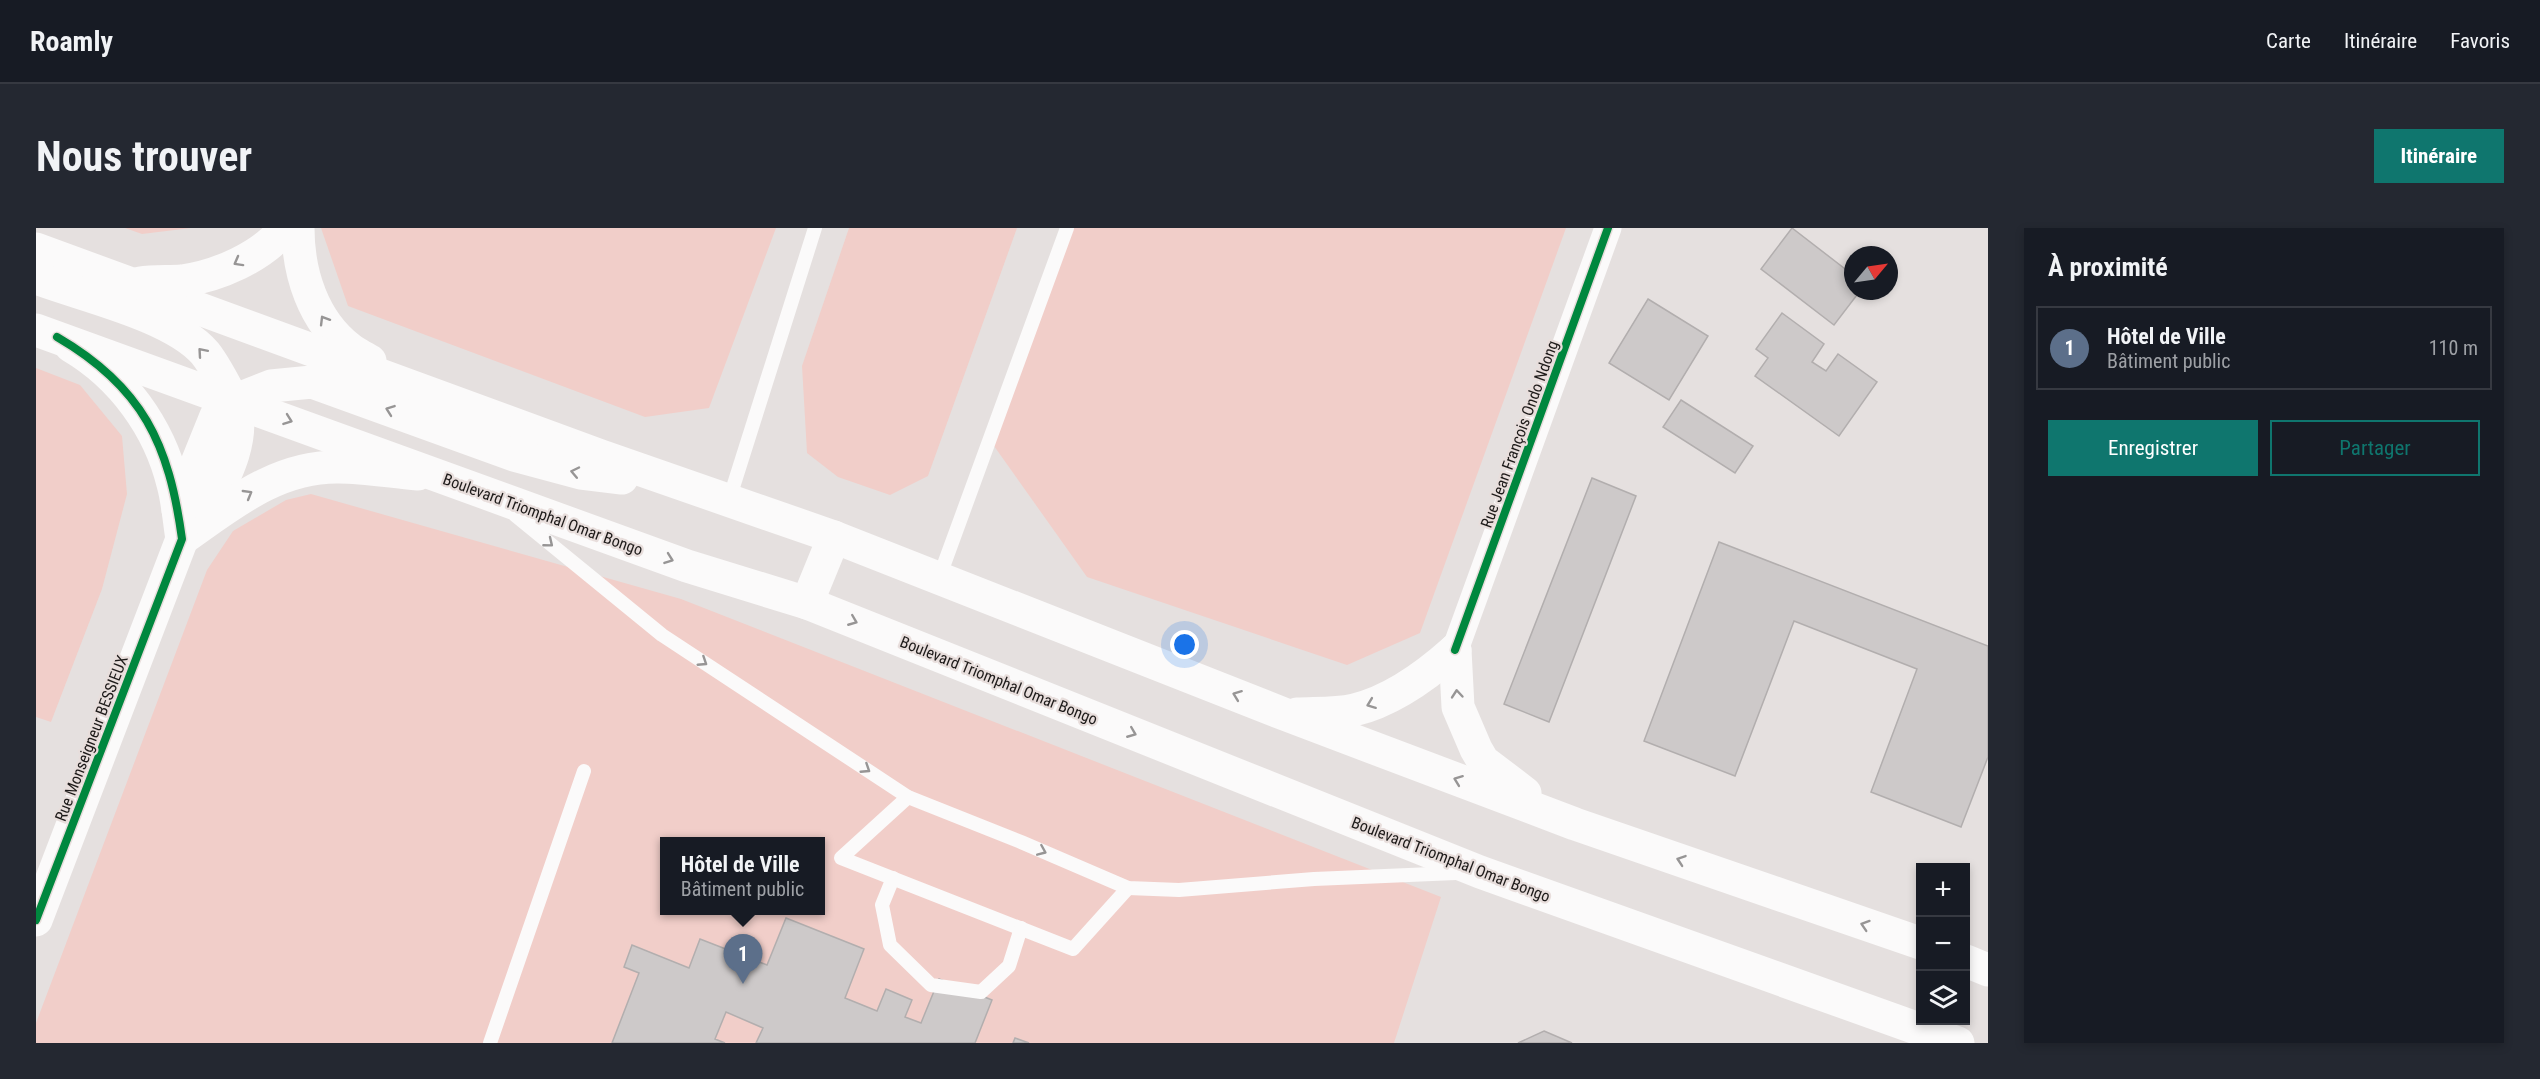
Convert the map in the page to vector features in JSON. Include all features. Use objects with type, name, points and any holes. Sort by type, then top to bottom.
[{"type":"main road","points":[[129,284],[182,281],[213,274],[251,255],[285,228]]},
{"type":"main road","points":[[298,228],[303,277],[329,329],[351,350],[401,383]]},
{"type":"main road","points":[[36,249],[401,383],[834,537],[1284,714],[1575,824],[1916,942]]},
{"type":"main road","points":[[36,278],[150,319],[193,341],[206,354],[233,401],[272,386],[312,382],[458,435],[555,467],[606,477],[675,481]]},
{"type":"main road","points":[[46,334],[92,359],[110,375],[146,418],[163,453],[174,485],[183,536],[268,482],[302,470],[339,467],[438,476]]},
{"type":"main road","name":"Boulevard Triomphal Omar Bongo","points":[[46,334],[687,566],[807,603],[1480,872],[1958,1043]]},
{"type":"main road","name":"Rue Monseigneur BESSIEUX","points":[[36,920],[183,536],[216,416],[233,401]]},
{"type":"main road","points":[[807,603],[834,537]]},
{"type":"main road","points":[[1284,714],[1340,712],[1376,702],[1419,679],[1455,650]]},
{"type":"main road","points":[[1455,650],[1458,707],[1483,761],[1512,785],[1575,824]]},
{"type":"main road","points":[[1970,963],[1988,970]]},
{"type":"street","name":"Rue Jean François Ondo Ndong","points":[[1455,650],[1608,228]]},
{"type":"lane","points":[[729,500],[815,228]]},
{"type":"lane","points":[[939,579],[1068,228]]},
{"type":"lane","points":[[487,493],[662,634],[909,797],[1128,888],[1179,890],[1314,879],[1480,872]]},
{"type":"lane","points":[[490,1043],[584,771]]},
{"type":"lane","points":[[909,797],[841,858],[1073,950],[1128,888]]},
{"type":"lane","points":[[893,878],[882,905],[890,945],[931,985],[981,992],[1009,966],[1021,928]]},
{"type":"shaded area","points":[[125,228],[191,228],[142,234]]},
{"type":"shaded area","points":[[321,228],[776,228],[709,408],[645,417],[348,306]]},
{"type":"shaded area","points":[[849,228],[1017,228],[928,476],[890,495],[838,477],[807,453],[802,366]]},
{"type":"shaded area","points":[[1070,228],[1566,228],[1420,633],[1347,665],[1087,577],[994,446]]},
{"type":"shaded area","points":[[36,368],[80,385],[122,436],[127,494],[102,589],[51,722],[36,717]]},
{"type":"shaded area","points":[[311,494],[681,599],[1441,897],[1394,1043],[36,1043],[36,1023],[207,570],[233,531],[286,500]]},
{"type":"building","points":[[1792,228],[1844,268],[1844,300],[1853,300],[1834,325],[1761,269]]},
{"type":"building","points":[[1648,299],[1708,336],[1669,400],[1609,363]]},
{"type":"building","points":[[1782,313],[1824,344],[1812,362],[1826,371],[1838,354],[1877,382],[1839,436],[1755,376],[1768,358],[1756,349]]},
{"type":"building","points":[[1681,400],[1753,446],[1735,473],[1663,427]]},
{"type":"building","points":[[1592,478],[1636,496],[1549,722],[1504,704]]},
{"type":"building","points":[[1719,542],[1988,646],[1988,757],[1961,827],[1871,792],[1917,669],[1794,621],[1735,776],[1644,741]]},
{"type":"building","points":[[786,918],[864,949],[845,998],[877,1011],[886,989],[912,1000],[905,1017],[921,1023],[939,979],[992,1000],[975,1043],[756,1043],[763,1028],[726,1012],[715,1039],[725,1043],[612,1043],[639,973],[624,967],[632,945],[689,968],[700,939],[767,965]]},
{"type":"building","points":[[1544,1031],[1572,1043],[1518,1043]]},
{"type":"building","points":[[1015,1038],[1029,1043],[1013,1043]]},
{"type":"cycle path","points":[[1455,650],[1608,228]]},
{"type":"cycle path","points":[[36,920],[182,539],[169,474],[147,421],[131,398],[111,376],[87,356],[57,337]]},
{"type":"place","name":"Hôtel de Ville","points":[[743,984]]}]
